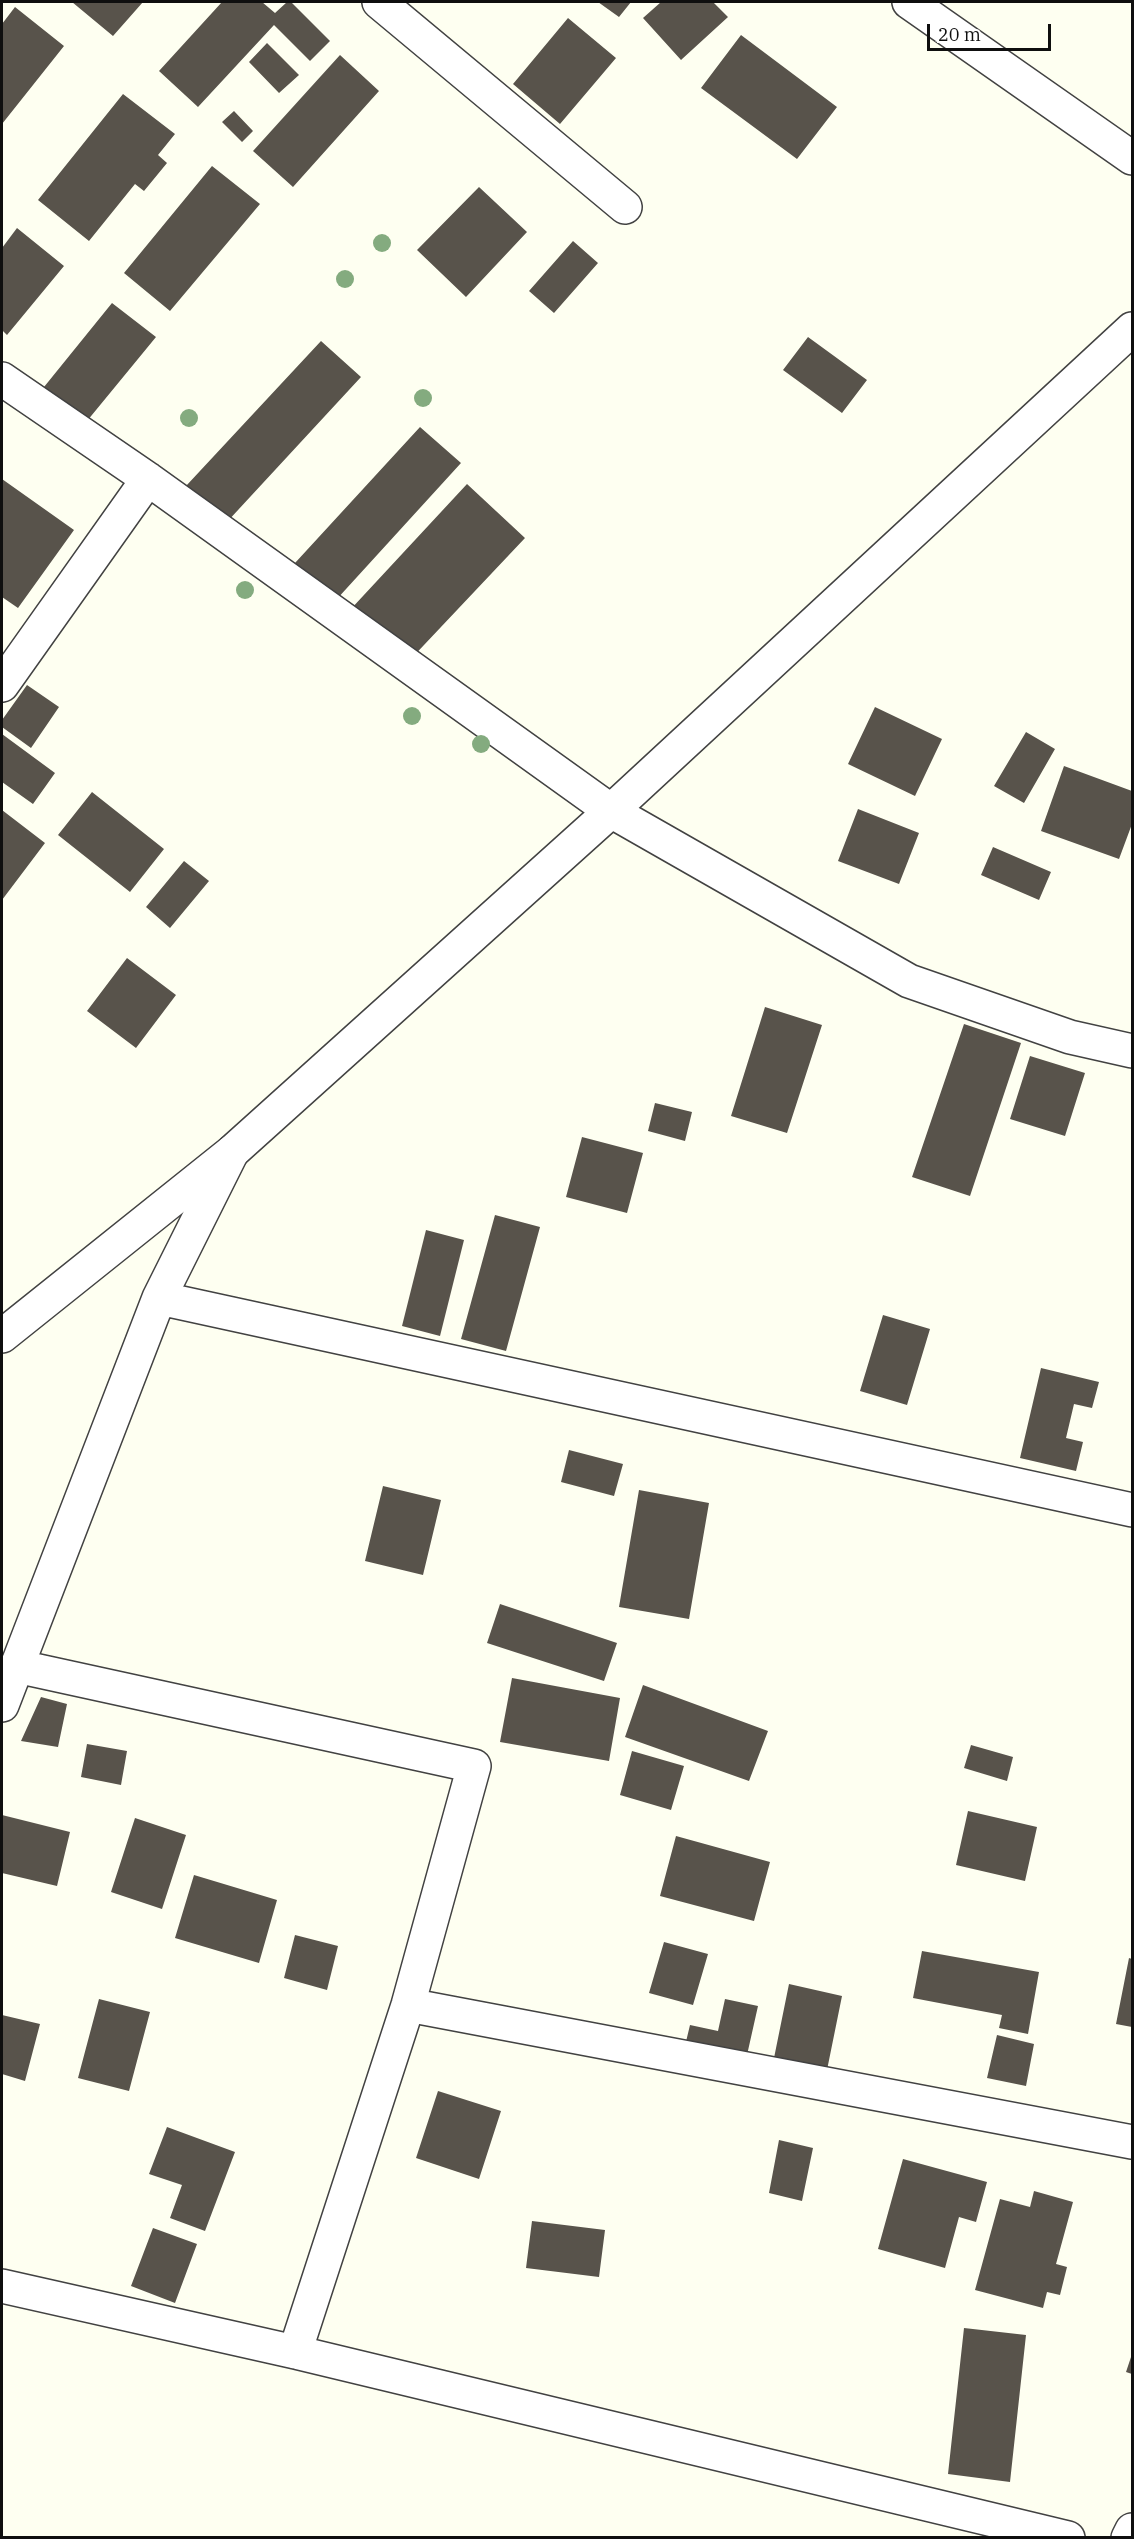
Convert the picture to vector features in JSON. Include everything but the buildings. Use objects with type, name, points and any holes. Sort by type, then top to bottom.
[{"type":"street","points":[[379,2],[625,207]]},
{"type":"street","points":[[909,2],[1132,158]]},
{"type":"street","points":[[2,1336],[232,1152],[611,811],[1132,329]]},
{"type":"street","points":[[2,379],[148,478],[611,811],[909,981],[1070,1037],[1132,1051]]},
{"type":"street","points":[[2,685],[148,478]]},
{"type":"street","points":[[2,1705],[159,1298],[232,1152]]},
{"type":"street","points":[[159,1298],[1132,1510]]},
{"type":"street","points":[[16,1666],[474,1766],[408,2005],[295,2352]]},
{"type":"street","points":[[408,2005],[1132,2142]]},
{"type":"street","points":[[2,2286],[295,2352],[1068,2538]]},
{"type":"street","points":[[1128,2538],[1132,2530]]}]
